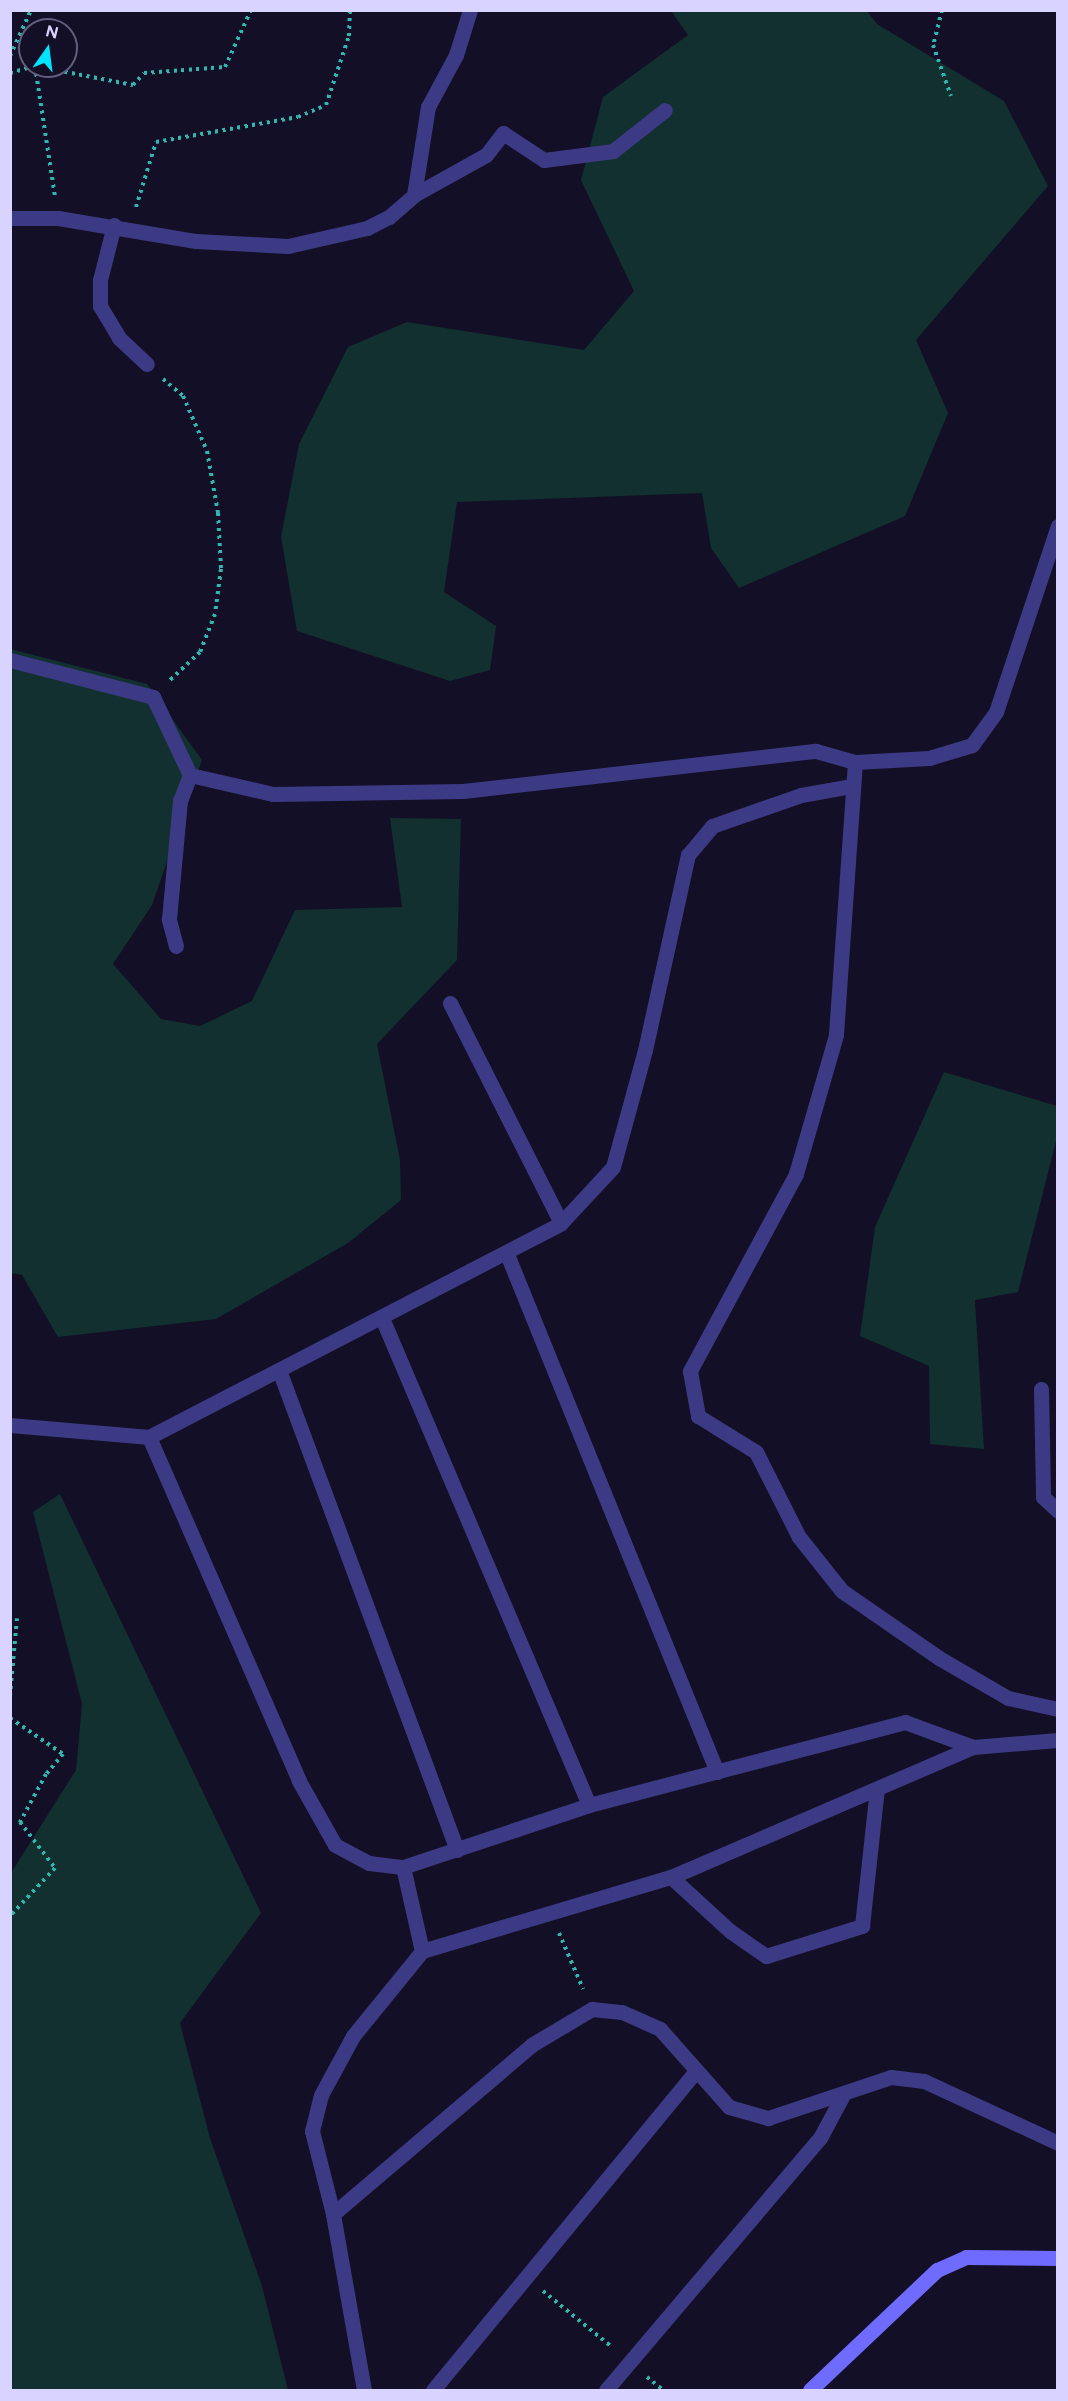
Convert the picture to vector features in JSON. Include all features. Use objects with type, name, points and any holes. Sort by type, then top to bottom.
[{"type":"street","points":[[414,195],[428,107],[456,55],[470,10]]},
{"type":"street","points":[[10,218],[58,218],[122,226],[196,241],[288,246],[367,228],[389,217],[414,195],[486,154],[503,133],[544,160],[613,151],[664,110]]},
{"type":"street","points":[[122,226],[100,280],[100,306],[119,338],[147,364]]},
{"type":"street","points":[[190,775],[273,794],[463,791],[816,751],[855,762],[929,758],[972,745],[996,712],[1058,526]]},
{"type":"street","points":[[10,660],[153,697],[190,775],[180,801],[169,919],[176,946]]},
{"type":"street","points":[[855,762],[836,1035],[796,1174],[690,1371],[698,1416],[756,1452],[799,1537],[842,1591],[939,1658],[1008,1698],[1058,1708]]},
{"type":"street","points":[[10,1425],[150,1437],[507,1254],[561,1223],[613,1167],[645,1050],[688,855],[712,826],[801,795],[852,786]]},
{"type":"street","points":[[450,1003],[561,1223]]},
{"type":"street","points":[[507,1254],[717,1772]]},
{"type":"street","points":[[382,1318],[589,1805]]},
{"type":"street","points":[[279,1371],[457,1850]]},
{"type":"street","points":[[1041,1389],[1043,1497],[1058,1511]]},
{"type":"street","points":[[150,1437],[299,1781],[335,1845],[369,1863],[403,1867],[589,1805],[905,1722],[973,1747]]},
{"type":"street","points":[[364,2391],[333,2214],[312,2131],[321,2095],[352,2037],[422,1951],[552,1915],[671,1877],[973,1747],[1058,1740]]},
{"type":"street","points":[[671,1877],[730,1931],[766,1956],[862,1926],[877,1789]]},
{"type":"street","points":[[403,1867],[422,1951]]},
{"type":"street","points":[[333,2214],[532,2044],[592,2009],[622,2012],[660,2029],[729,2107],[768,2118],[842,2097],[891,2077],[924,2081],[1058,2143]]},
{"type":"street","points":[[433,2391],[696,2071]]},
{"type":"street","points":[[606,2391],[820,2138],[842,2097]]},
{"type":"street","points":[[810,2391],[937,2270],[966,2257],[1058,2258]]},
{"type":"path","points":[[10,57],[31,10]]},
{"type":"path","points":[[78,75],[133,86],[144,73],[225,67],[251,10]]},
{"type":"path","points":[[122,226],[156,142],[298,117],[326,105],[349,36],[350,10]]},
{"type":"path","points":[[942,10],[933,45],[951,96]]},
{"type":"path","points":[[37,78],[58,218]]},
{"type":"path","points":[[147,364],[183,396],[198,426],[218,513],[221,569],[215,614],[200,652],[153,697]]},
{"type":"path","points":[[10,1696],[17,1618]]},
{"type":"path","points":[[10,1718],[63,1754],[46,1774],[20,1822],[55,1868],[10,1916]]},
{"type":"path","points":[[552,1915],[592,2009]]},
{"type":"path","points":[[526,2277],[663,2391]]},
{"type":"green space","points":[[671,11],[867,11],[877,24],[1004,101],[1048,186],[916,340],[948,413],[905,516],[739,588],[711,548],[702,493],[457,502],[444,592],[496,626],[490,670],[450,681],[297,631],[281,537],[299,444],[348,347],[407,322],[584,350],[634,291],[581,180],[603,97],[688,35]]},
{"type":"green space","points":[[10,649],[147,684],[202,760],[152,905],[113,964],[161,1019],[200,1026],[252,1001],[295,910],[402,907],[390,818],[461,819],[457,960],[377,1044],[400,1160],[401,1200],[348,1243],[216,1319],[58,1337],[22,1275],[11,1273]]},
{"type":"green space","points":[[944,1072],[1057,1106],[1057,1137],[1018,1292],[975,1300],[984,1449],[930,1444],[929,1366],[860,1336],[875,1227]]},
{"type":"green space","points":[[60,1494],[261,1913],[180,2023],[210,2138],[262,2286],[288,2390],[11,2390],[11,1873],[76,1770],[82,1704],[33,1512]]}]
